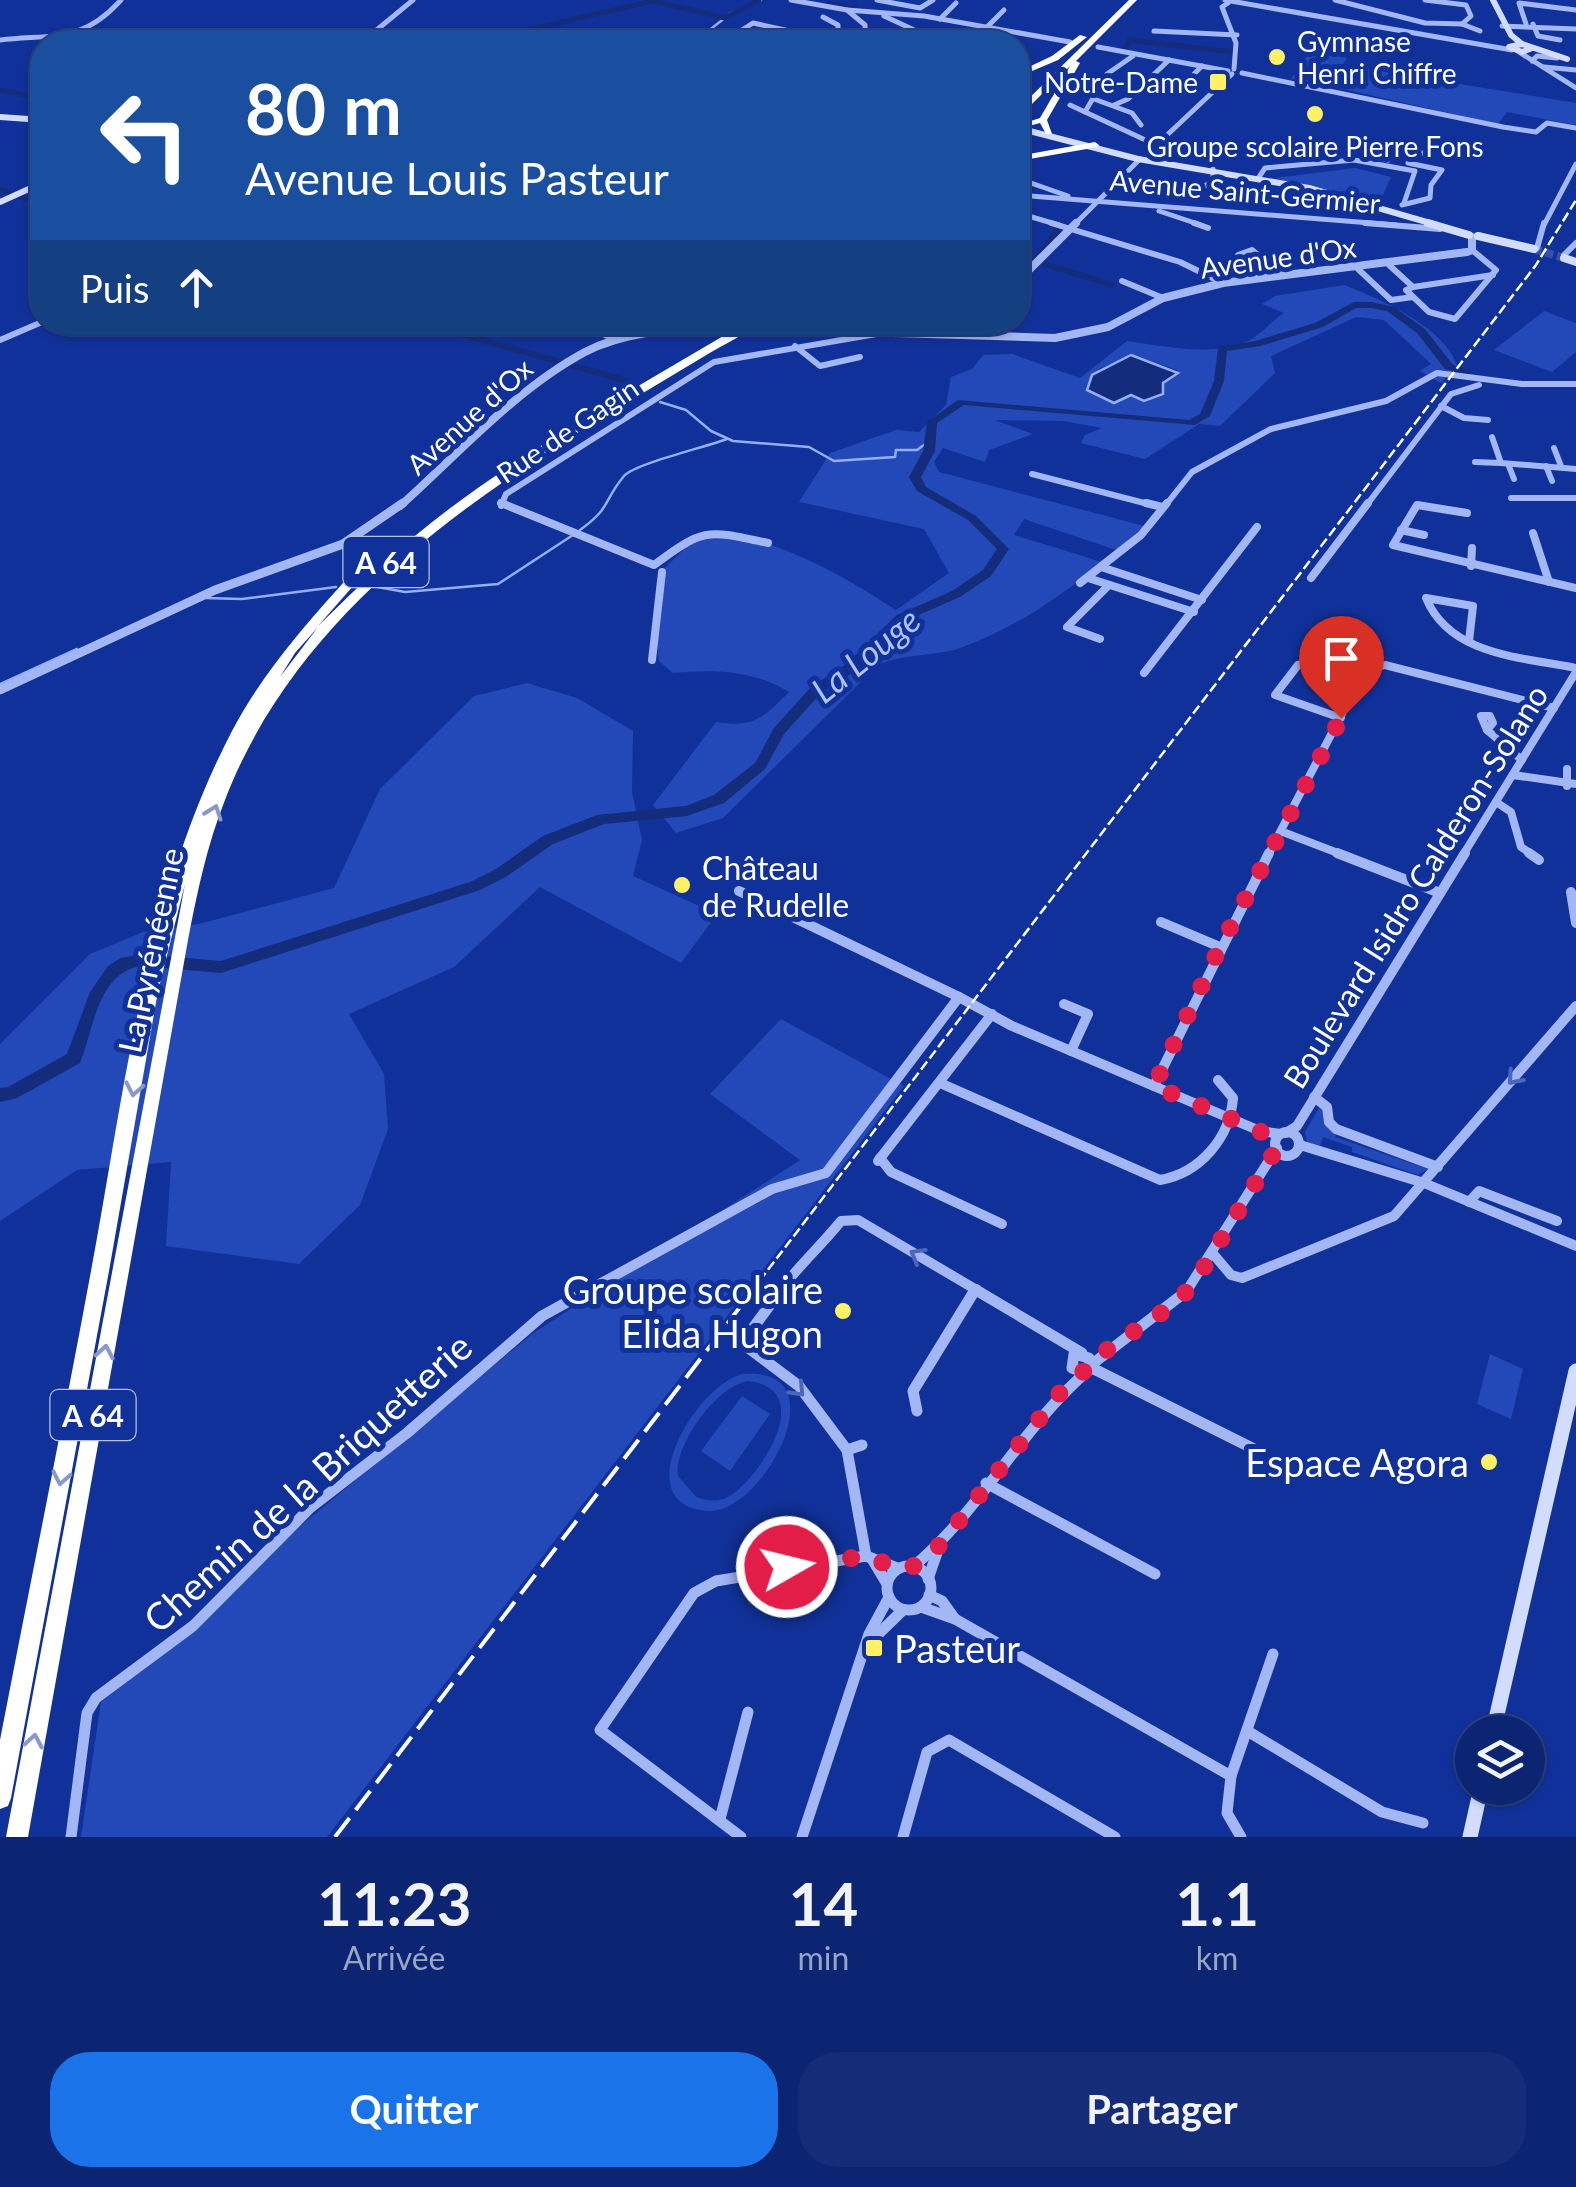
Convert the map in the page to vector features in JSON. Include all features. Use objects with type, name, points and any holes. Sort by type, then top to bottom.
[{"type":"highway","points":[[1030,124],[1043,120],[1091,43],[1124,0]]},
{"type":"highway","points":[[1030,101],[1133,0]]},
{"type":"highway","points":[[1030,70],[1091,43]]},
{"type":"highway","points":[[1030,94],[1091,43]]},
{"type":"highway","points":[[1043,120],[1050,132]]},
{"type":"highway","points":[[1030,157],[1096,145]]},
{"type":"highway","name":"La Pyrénéenne","points":[[0,1798],[196,818],[227,746],[279,664],[338,594],[392,544],[460,494],[720,335]]},
{"type":"highway","name":"La Pyrénéenne","points":[[172,938],[225,782],[280,682],[325,623],[389,559],[470,498],[745,335]]},
{"type":"highway","name":"La Pyrénéenne","points":[[17,1837],[161,994]]},
{"type":"main road","points":[[1491,0],[1520,48],[1576,60]]},
{"type":"main road","points":[[1520,48],[1567,59]]},
{"type":"main road","points":[[0,117],[30,119]]},
{"type":"main road","points":[[1030,129],[1137,155]]},
{"type":"main road","points":[[1030,129],[1137,155],[1152,152],[1424,225],[1536,249]]},
{"type":"main road","points":[[0,202],[30,188]]},
{"type":"main road","points":[[1564,256],[1576,262]]},
{"type":"main road","points":[[1498,1715],[1576,1371]]},
{"type":"main road","points":[[1470,1837],[1477,1805]]},
{"type":"street","points":[[87,30],[100,24],[121,0]]},
{"type":"street","points":[[377,30],[413,0]]},
{"type":"street","points":[[791,0],[1008,30]]},
{"type":"street","points":[[860,12],[867,0]]},
{"type":"street","points":[[876,0],[920,8],[933,0]]},
{"type":"street","points":[[1337,0],[1426,24],[1462,24],[1480,31]]},
{"type":"street","points":[[1425,0],[1465,3],[1471,16],[1462,24]]},
{"type":"street","points":[[1070,105],[1152,152],[1231,71],[1239,52],[1237,35],[1222,14],[1231,1],[1520,48],[1532,61],[1576,88]]},
{"type":"street","points":[[1560,40],[1538,36],[1520,3],[1576,10]]},
{"type":"street","points":[[940,19],[956,4]]},
{"type":"street","points":[[988,26],[1004,10]]},
{"type":"street","points":[[860,12],[867,30]]},
{"type":"street","points":[[885,14],[916,30]]},
{"type":"street","points":[[1384,26],[1390,14]]},
{"type":"street","points":[[823,17],[838,25],[838,30]]},
{"type":"street","points":[[741,30],[753,22],[786,30]]},
{"type":"street","points":[[1507,24],[1576,29]]},
{"type":"street","points":[[1154,31],[1237,35]]},
{"type":"street","points":[[1030,34],[1070,42]]},
{"type":"street","points":[[0,40],[30,37]]},
{"type":"street","points":[[1091,43],[1134,55],[1242,73],[1503,128],[1536,132],[1547,122],[1576,128]]},
{"type":"street","points":[[1085,112],[1108,74],[1134,55]]},
{"type":"street","points":[[1532,61],[1541,56],[1557,58]]},
{"type":"street","points":[[1114,104],[1128,99],[1169,60]]},
{"type":"street","points":[[1176,92],[1202,66]]},
{"type":"street","points":[[1542,68],[1576,70]]},
{"type":"street","points":[[1094,98],[1132,113],[1141,125]]},
{"type":"street","points":[[1364,141],[1427,154]]},
{"type":"street","points":[[1382,156],[1387,146]]},
{"type":"street","points":[[1030,271],[1068,226],[1098,202],[1137,155]]},
{"type":"street","points":[[1259,178],[1265,168],[1370,155],[1442,170],[1436,184],[1430,185],[1430,198],[1404,204],[1394,214]]},
{"type":"street","points":[[1359,158],[1416,170],[1402,199],[1404,204]]},
{"type":"street","points":[[1536,249],[1548,214],[1576,164]]},
{"type":"street","points":[[1175,181],[1203,187],[1214,180],[1213,169]]},
{"type":"street","points":[[1030,183],[1080,200]]},
{"type":"street","name":"Avenue Saint-Germier","points":[[1030,196],[1424,225]]},
{"type":"street","points":[[1150,206],[1208,228]]},
{"type":"street","points":[[1030,216],[1180,262],[1223,284]]},
{"type":"street","points":[[1473,236],[1472,250],[1493,264],[1493,274],[1455,320],[1429,312],[1406,290],[1493,274]]},
{"type":"street","points":[[1107,249],[1115,242]]},
{"type":"street","points":[[1564,256],[1576,243]]},
{"type":"street","name":"Avenue d'Ox","points":[[936,335],[1055,338],[1108,327],[1163,298],[1223,284],[1388,265],[1472,250]]},
{"type":"street","points":[[1261,262],[1274,265],[1283,276]]},
{"type":"street","points":[[1388,265],[1413,287]]},
{"type":"street","points":[[1358,269],[1391,300],[1412,296]]},
{"type":"street","points":[[1468,278],[1483,286]]},
{"type":"street","points":[[1122,281],[1163,298]]},
{"type":"street","points":[[0,340],[30,327]]},
{"type":"street","points":[[596,335],[601,340]]},
{"type":"street","points":[[617,335],[620,339]]},
{"type":"street","name":"Avenue d'Ox","points":[[0,690],[207,594],[327,551],[387,517],[564,364],[601,340],[637,335]]},
{"type":"street","name":"Rue de Gagin","points":[[662,572],[574,534],[502,510],[500,502],[506,494],[702,367],[869,335]]},
{"type":"street","points":[[796,346],[820,366],[860,357]]},
{"type":"street","points":[[1194,612],[1084,580],[1141,535],[1192,472],[1272,429],[1386,401],[1437,373],[1522,384]]},
{"type":"street","points":[[1311,578],[1441,406],[1463,387],[1576,384]]},
{"type":"street","points":[[1441,406],[1461,418],[1488,420]]},
{"type":"street","points":[[1492,437],[1514,479]]},
{"type":"street","points":[[1554,448],[1560,466]]},
{"type":"street","points":[[1476,462],[1576,469]]},
{"type":"street","points":[[1546,466],[1552,481]]},
{"type":"street","points":[[1032,474],[1162,508]]},
{"type":"street","points":[[1511,498],[1576,498]]},
{"type":"street","points":[[1468,513],[1417,505],[1394,543],[1399,550],[1576,588]]},
{"type":"street","points":[[1144,673],[1257,527]]},
{"type":"street","points":[[1401,530],[1424,536]]},
{"type":"street","points":[[652,660],[662,572],[693,536],[716,532],[768,544]]},
{"type":"street","points":[[1533,533],[1549,582]]},
{"type":"street","points":[[1471,566],[1472,548]]},
{"type":"street","points":[[1454,575],[1455,563]]},
{"type":"street","points":[[1101,567],[1202,600]]},
{"type":"street","points":[[1510,575],[1511,587]]},
{"type":"street","points":[[1100,639],[1066,627],[1109,585]]},
{"type":"street","points":[[1469,641],[1473,606],[1426,598],[1439,627],[1469,641],[1576,670]]},
{"type":"street","points":[[1350,648],[1371,654],[1378,665]]},
{"type":"street","points":[[1341,718],[1275,696],[1296,664],[1305,660],[1326,666],[1332,671],[1332,683],[1354,690]]},
{"type":"street","points":[[1154,1086],[1220,947],[1366,668],[1378,665],[1554,708]]},
{"type":"street","name":"Boulevard Isidro Calderon-Solano","points":[[1082,1362],[1176,1303],[1214,1256],[1576,670]]},
{"type":"street","points":[[1486,730],[1493,743],[1522,760]]},
{"type":"street","points":[[1512,775],[1571,785],[1567,769]]},
{"type":"street","points":[[1498,799],[1512,801]]},
{"type":"street","points":[[1498,799],[1511,812],[1520,847],[1539,860]]},
{"type":"street","points":[[1283,832],[1440,892]]},
{"type":"street","points":[[739,891],[1071,1051],[1260,1131],[1424,1183],[1576,1246]]},
{"type":"street","points":[[1570,892],[1576,923]]},
{"type":"street","points":[[1161,922],[1220,947]]},
{"type":"street","name":"Chemin de la Briquetterie","points":[[71,1837],[87,1713],[96,1698],[178,1640],[310,1508],[407,1433],[542,1316],[772,1189],[826,1173],[959,997]]},
{"type":"street","points":[[1064,1004],[1088,1014],[1071,1051]]},
{"type":"street","points":[[1214,1256],[1236,1278],[1394,1216],[1576,1006]]},
{"type":"street","points":[[992,1014],[879,1159],[891,1172],[1002,1224]]},
{"type":"street","points":[[940,1083],[1160,1180],[1192,1170],[1231,1118],[1233,1098],[1218,1080]]},
{"type":"street","points":[[1314,1097],[1327,1107],[1328,1122],[1336,1128],[1438,1167]]},
{"type":"street","points":[[1469,1202],[1473,1192],[1479,1192],[1557,1221]]},
{"type":"street","points":[[904,1610],[869,1558],[847,1450],[799,1386],[745,1349],[743,1339],[804,1258],[815,1254],[841,1221],[858,1220],[976,1289],[1082,1362],[1264,1454]]},
{"type":"street","points":[[917,1411],[913,1391],[976,1289]]},
{"type":"street","points":[[741,1837],[600,1730],[694,1593],[716,1581],[869,1558],[897,1568],[914,1566],[940,1545],[1082,1362]]},
{"type":"street","points":[[847,1450],[862,1444]]},
{"type":"street","points":[[986,1483],[1154,1574]]},
{"type":"street","points":[[925,1601],[940,1545]]},
{"type":"street","points":[[914,1566],[928,1579]]},
{"type":"street","points":[[802,1837],[897,1568]]},
{"type":"street","points":[[867,1645],[904,1610],[925,1601]]},
{"type":"street","points":[[925,1601],[1231,1776]]},
{"type":"street","points":[[1241,1837],[1227,1813],[1231,1776],[1273,1654]]},
{"type":"street","points":[[720,1819],[748,1712]]},
{"type":"street","points":[[1248,1732],[1382,1812],[1423,1823]]},
{"type":"street","points":[[903,1837],[927,1752],[948,1740],[1115,1837]]},
{"type":"shaded area","points":[[1310,51],[1347,58],[1329,86],[1291,79]]},
{"type":"shaded area","points":[[1349,66],[1576,103],[1576,125],[1507,112],[1498,124],[1334,87]]},
{"type":"shaded area","points":[[1355,168],[1391,177],[1378,206],[1275,178]]},
{"type":"shaded area","points":[[1344,285],[1410,316],[1439,339],[1457,366],[1441,383],[1420,371],[1431,364],[1384,320],[1356,317],[1271,356],[1275,373],[1220,426],[1199,424],[1145,459],[1081,443],[1085,435],[1102,428],[1063,421],[994,420],[1033,434],[989,450],[985,462],[943,448],[934,462],[939,472],[1144,526],[1116,550],[1024,519],[1014,535],[1102,562],[1036,610],[982,639],[952,650],[878,665],[723,818],[676,833],[653,805],[716,722],[740,724],[757,719],[789,692],[762,679],[733,673],[673,673],[659,661],[657,644],[665,568],[700,533],[777,547],[827,569],[896,610],[949,573],[924,529],[799,502],[830,453],[896,430],[919,432],[946,405],[951,377],[972,369],[983,355],[1012,354],[1080,378],[1127,341],[1195,349],[1246,342],[1284,313],[1262,304],[1275,296]],"holes":[[[1136,356],[1177,370],[1176,376],[1134,395],[1116,395],[1087,387],[1100,368]]]},
{"type":"shaded area","points":[[1544,311],[1576,323],[1576,352],[1552,372],[1494,350]]},
{"type":"shaded area","points":[[1131,355],[1178,373],[1163,383],[1163,394],[1144,401],[1131,395],[1114,403],[1087,390],[1092,375]]},
{"type":"shaded area","points":[[527,683],[577,698],[633,731],[632,792],[642,840],[633,876],[717,914],[681,963],[540,887],[454,967],[349,1014],[384,1074],[388,1129],[360,1205],[299,1264],[166,1246],[171,1162],[77,1170],[0,1221],[0,1044],[90,954],[143,932],[199,924],[334,888],[380,789],[474,696]]},
{"type":"shaded area","points":[[781,1019],[904,1086],[327,1837],[81,1837],[101,1702],[174,1646],[298,1528],[532,1334],[800,1160],[710,1094]]},
{"type":"shaded area","points":[[1320,1106],[1338,1132],[1335,1137],[1428,1169],[1418,1175],[1352,1152],[1352,1147],[1323,1137],[1320,1146],[1307,1142],[1305,1132]]},
{"type":"shaded area","points":[[1490,1354],[1523,1369],[1511,1419],[1477,1404]]},
{"type":"shaded area","points":[[743,1374],[772,1378],[787,1393],[790,1415],[784,1440],[751,1489],[731,1505],[710,1511],[685,1505],[672,1490],[670,1469],[676,1445],[689,1421],[725,1383]],"holes":[[[748,1381],[769,1388],[779,1401],[781,1418],[765,1457],[738,1490],[726,1498],[696,1497],[678,1476],[683,1448],[700,1418],[736,1385]]]},
{"type":"shaded area","points":[[742,1396],[770,1414],[730,1471],[701,1451]]},
{"type":"waterway","points":[[527,30],[653,1],[725,18],[759,0]]},
{"type":"waterway","points":[[709,30],[730,14],[761,0]]},
{"type":"waterway","points":[[828,4],[855,8]]},
{"type":"waterway","points":[[1119,50],[1125,50],[1129,40],[1234,52]]},
{"type":"waterway","points":[[0,90],[30,96]]},
{"type":"waterway","points":[[0,189],[30,200]]},
{"type":"waterway","points":[[1036,259],[1060,227],[1054,226]]},
{"type":"waterway","points":[[1045,264],[1112,285]]},
{"type":"waterway","name":"La Louge","points":[[0,1095],[11,1093],[74,1058],[95,997],[114,970],[126,962],[221,967],[475,886],[548,840],[602,819],[687,811],[719,799],[760,766],[779,731],[816,690],[850,668],[901,618],[956,594],[987,573],[1003,549],[972,518],[921,489],[915,477],[929,451],[932,422],[962,402],[1191,423],[1205,416],[1219,381],[1222,349],[1256,344],[1319,325],[1354,305],[1390,309],[1421,331],[1449,367],[1467,372]]},
{"type":"waterway","points":[[465,335],[627,381]]},
{"type":"waterway","points":[[660,402],[686,410],[711,431],[733,441],[809,447],[834,461],[895,457],[896,450],[917,450],[928,442]]},
{"type":"waterway","points":[[580,530],[597,515],[630,471],[727,439]]},
{"type":"waterway","points":[[372,586],[405,592],[498,584],[573,535]]},
{"type":"waterway","points":[[204,598],[242,599],[336,587]]},
{"type":"waterway","points":[[0,684],[77,649]]},
{"type":"tunnel","points":[[1534,249],[1564,258]]},
{"type":"railway","points":[[751,1292],[1536,265],[1576,200]]},
{"type":"railway","points":[[335,1837],[753,1290]]},
{"type":"place","name":"Gymnase Henri Chiffre","points":[[1277,57]]},
{"type":"place","name":"Notre-Dame","points":[[1218,82]]},
{"type":"place","name":"Groupe scolaire Pierre Fons","points":[[1315,114]]},
{"type":"place","name":"Château de Rudelle","points":[[682,885]]},
{"type":"place","name":"Groupe scolaire Elida Hugon","points":[[843,1311]]},
{"type":"place","name":"Espace Agora","points":[[1489,1462]]},
{"type":"place","name":"Pasteur","points":[[874,1648]]},
{"type":"route","points":[[787,1567],[866,1556],[897,1568],[914,1566],[940,1545],[1059,1394],[1108,1349],[1176,1303],[1214,1256],[1277,1148],[1260,1131],[1154,1086],[1220,947],[1341,718]]}]
